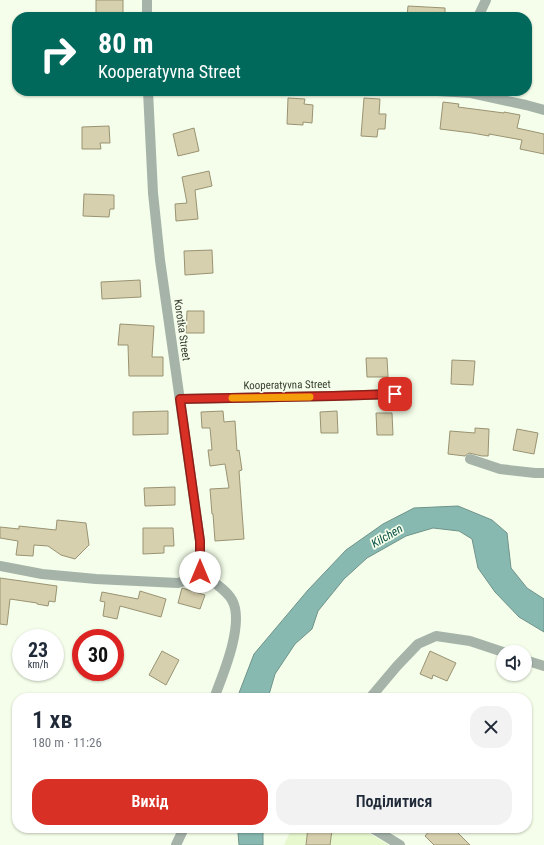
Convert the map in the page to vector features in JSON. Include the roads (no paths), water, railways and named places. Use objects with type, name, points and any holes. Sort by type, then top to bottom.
[{"type":"street","points":[[147,0],[147,12]]},
{"type":"street","points":[[480,12],[486,0]]},
{"type":"street","name":"Korotka Street","points":[[148,96],[153,194],[160,260],[200,541],[200,572]]},
{"type":"street","points":[[488,96],[544,110]]},
{"type":"street","name":"Kooperatyvna Street","points":[[180,399],[395,394]]},
{"type":"street","points":[[470,458],[500,469],[544,473]]},
{"type":"street","points":[[0,566],[42,574],[96,579],[178,583],[191,579],[200,572],[226,592],[232,600],[236,610],[235,635],[216,693]]},
{"type":"street","points":[[374,693],[418,644],[436,636],[470,641],[496,650]]},
{"type":"street","points":[[532,662],[544,666]]},
{"type":"street","points":[[176,845],[182,833]]},
{"type":"street","points":[[380,833],[400,845]]},
{"type":"water","name":"Kilchen","points":[[458,506],[492,520],[507,533],[511,568],[527,588],[544,599],[544,632],[519,617],[495,592],[478,568],[472,539],[459,531],[433,528],[406,536],[367,558],[344,579],[318,611],[312,629],[295,644],[275,674],[269,693],[239,693],[254,654],[308,590],[346,550],[383,524],[414,508]]},
{"type":"water","points":[[238,833],[263,833],[263,845],[239,845]]}]
